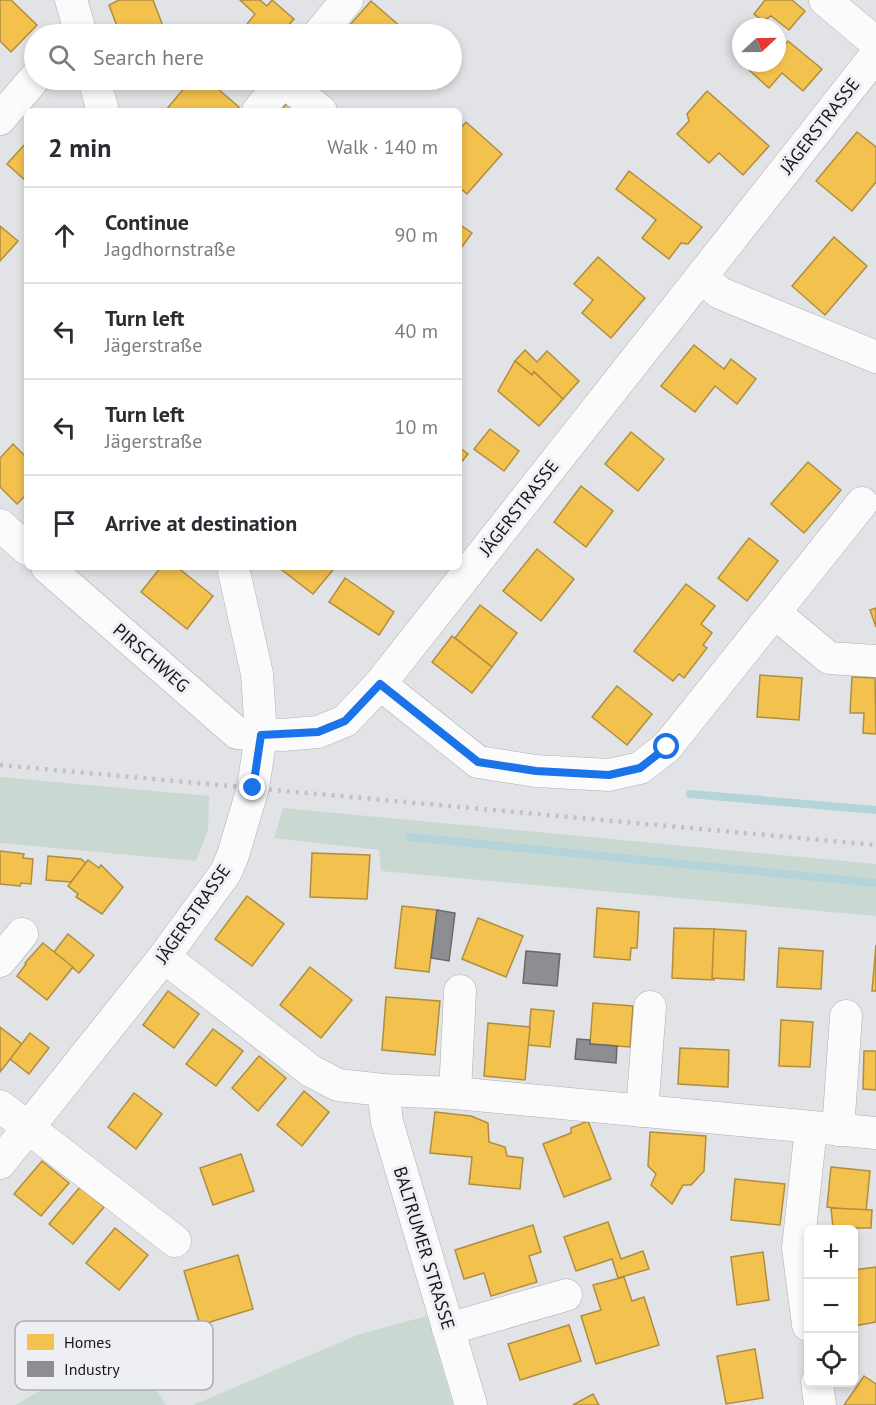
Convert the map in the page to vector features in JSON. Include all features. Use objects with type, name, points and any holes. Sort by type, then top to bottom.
[{"type":"street","points":[[71,0],[78,24]]},
{"type":"street","points":[[328,24],[347,0]]},
{"type":"street","points":[[825,0],[876,44]]},
{"type":"street","name":"JÄGERSTRASSE","points":[[0,1163],[164,957],[226,872],[253,788],[261,735],[318,732],[345,721],[380,684],[876,55]]},
{"type":"street","points":[[0,119],[25,90]]},
{"type":"street","points":[[97,90],[102,108]]},
{"type":"street","points":[[260,108],[275,90]]},
{"type":"street","points":[[295,90],[317,108]]},
{"type":"street","points":[[701,276],[720,293],[876,357]]},
{"type":"street","points":[[380,684],[478,762],[536,771],[609,775],[640,768],[667,747],[862,503]]},
{"type":"street","points":[[0,525],[24,546]]},
{"type":"street","name":"PIRSCHWEG","points":[[51,570],[237,733],[261,735]]},
{"type":"street","points":[[234,570],[257,674],[261,735]]},
{"type":"street","points":[[775,613],[830,657],[876,661]]},
{"type":"street","points":[[0,962],[22,934]]},
{"type":"street","points":[[164,957],[311,1071],[338,1085],[383,1090],[455,1093],[876,1133]]},
{"type":"street","points":[[455,1093],[460,991]]},
{"type":"street","points":[[642,1111],[650,1007]]},
{"type":"street","points":[[804,1294],[798,1248],[846,1016]]},
{"type":"street","name":"BALTRUMER STRASSE","points":[[383,1090],[387,1122],[471,1405]]},
{"type":"street","points":[[0,1106],[176,1241]]},
{"type":"street","points":[[448,1329],[566,1295]]},
{"type":"street","points":[[818,1387],[820,1405]]},
{"type":"shaded area","points":[[0,777],[209,796],[208,830],[196,861],[0,843]]},
{"type":"shaded area","points":[[283,808],[876,864],[876,916],[381,871],[379,850],[274,838]]},
{"type":"shaded area","points":[[427,1316],[453,1405],[193,1405],[360,1334]]},
{"type":"shaded area","points":[[41,1390],[157,1390],[166,1405],[16,1405]]},
{"type":"building: Homes","points":[[0,0],[11,0],[36,24],[24,24],[24,38],[11,52],[0,41]]},
{"type":"building: Homes","points":[[119,0],[153,0],[162,24],[116,24],[109,5]]},
{"type":"building: Homes","points":[[240,0],[260,0],[267,6],[272,0],[294,19],[290,24],[247,24],[255,14]]},
{"type":"building: Homes","points":[[765,0],[792,0],[805,11],[789,30],[786,28],[786,18],[771,16],[759,18],[754,14]]},
{"type":"building: Homes","points":[[371,1],[397,24],[351,24]]},
{"type":"building: Homes","points":[[788,41],[822,69],[803,91],[782,73],[769,88],[751,72],[786,72],[786,43]]},
{"type":"building: Homes","points":[[183,90],[219,90],[239,107],[238,108],[168,108]]},
{"type":"building: Homes","points":[[707,91],[769,146],[743,175],[719,153],[709,163],[677,134],[689,121],[687,114]]},
{"type":"building: Homes","points":[[289,101],[298,108],[283,108]]},
{"type":"building: Homes","points":[[466,122],[502,154],[467,194],[462,190],[462,127]]},
{"type":"building: Homes","points":[[857,132],[876,147],[876,182],[852,211],[816,181]]},
{"type":"building: Homes","points":[[24,145],[24,179],[7,164]]},
{"type":"building: Homes","points":[[629,171],[702,227],[688,244],[681,243],[669,259],[642,238],[656,220],[616,189]]},
{"type":"building: Homes","points":[[0,226],[18,241],[0,261]]},
{"type":"building: Homes","points":[[462,226],[472,233],[462,247]]},
{"type":"building: Homes","points":[[834,237],[867,266],[825,315],[792,286]]},
{"type":"building: Homes","points":[[598,257],[645,298],[611,338],[582,313],[593,300],[574,284]]},
{"type":"building: Homes","points":[[694,345],[724,369],[731,359],[756,379],[737,404],[715,386],[695,412],[661,386]]},
{"type":"building: Homes","points":[[525,350],[537,362],[547,351],[579,381],[563,399],[534,372],[532,375],[515,361]]},
{"type":"building: Homes","points":[[515,361],[532,375],[534,372],[563,399],[539,426],[498,391]]},
{"type":"building: Homes","points":[[490,429],[519,451],[504,471],[474,449]]},
{"type":"building: Homes","points":[[631,432],[664,459],[638,491],[605,464]]},
{"type":"building: Homes","points":[[13,444],[24,455],[24,497],[17,504],[0,487],[0,458]]},
{"type":"building: Homes","points":[[462,449],[468,454],[462,461]]},
{"type":"building: Homes","points":[[808,462],[841,490],[804,533],[771,504]]},
{"type":"building: Homes","points":[[581,486],[613,511],[586,547],[554,522]]},
{"type":"building: Homes","points":[[749,538],[778,561],[747,601],[718,578]]},
{"type":"building: Homes","points":[[537,549],[574,579],[541,621],[503,591]]},
{"type":"building: Homes","points":[[159,570],[181,570],[213,596],[187,629],[141,592]]},
{"type":"building: Homes","points":[[282,570],[333,570],[313,594]]},
{"type":"building: Homes","points":[[345,578],[394,612],[379,635],[329,602]]},
{"type":"building: Homes","points":[[686,584],[715,606],[701,624],[712,633],[703,645],[707,648],[684,678],[679,674],[673,681],[634,651]]},
{"type":"building: Homes","points":[[480,605],[517,633],[492,667],[455,638]]},
{"type":"building: Homes","points":[[876,608],[876,627],[870,610]]},
{"type":"building: Homes","points":[[452,636],[492,667],[472,693],[432,662]]},
{"type":"building: Homes","points":[[760,675],[802,678],[799,720],[757,717]]},
{"type":"building: Homes","points":[[852,677],[875,678],[876,734],[863,733],[864,713],[850,713]]},
{"type":"building: Homes","points":[[617,686],[652,714],[627,745],[592,717]]},
{"type":"building: Homes","points":[[0,851],[24,854],[23,858],[33,859],[31,884],[21,883],[20,886],[0,884]]},
{"type":"building: Homes","points":[[312,853],[370,855],[367,899],[310,897]]},
{"type":"building: Homes","points":[[48,856],[81,859],[86,863],[71,882],[46,880]]},
{"type":"building: Homes","points":[[88,860],[99,868],[101,865],[123,887],[102,914],[76,897],[78,894],[68,886]]},
{"type":"building: Homes","points":[[247,896],[284,924],[252,966],[215,939]]},
{"type":"building: Homes","points":[[402,906],[437,910],[429,972],[395,968]]},
{"type":"building: Homes","points":[[597,908],[639,912],[637,948],[631,948],[630,960],[594,957]]},
{"type":"building: Homes","points":[[478,918],[523,936],[506,977],[462,959]]},
{"type":"building: Homes","points":[[674,928],[714,929],[714,980],[672,978]]},
{"type":"building: Homes","points":[[714,929],[746,931],[744,980],[712,978]]},
{"type":"building: Homes","points":[[68,934],[94,955],[79,973],[54,952]]},
{"type":"building: Homes","points":[[43,943],[73,967],[47,1000],[17,976]]},
{"type":"building: Homes","points":[[876,945],[876,991],[872,991]]},
{"type":"building: Homes","points":[[779,948],[823,951],[821,989],[777,987]]},
{"type":"building: Homes","points":[[310,967],[352,1000],[321,1038],[280,1005]]},
{"type":"building: Homes","points":[[168,991],[199,1014],[174,1048],[143,1025]]},
{"type":"building: Homes","points":[[386,997],[440,1001],[435,1055],[382,1050]]},
{"type":"building: Homes","points":[[593,1003],[633,1006],[630,1047],[590,1044]]},
{"type":"building: Homes","points":[[531,1009],[554,1011],[550,1047],[528,1045]]},
{"type":"building: Homes","points":[[781,1020],[813,1022],[810,1067],[779,1066]]},
{"type":"building: Homes","points":[[488,1023],[530,1027],[525,1080],[484,1076]]},
{"type":"building: Homes","points":[[0,1027],[22,1044],[0,1072]]},
{"type":"building: Homes","points":[[213,1029],[243,1051],[216,1086],[186,1064]]},
{"type":"building: Homes","points":[[30,1033],[49,1048],[29,1074],[10,1059]]},
{"type":"building: Homes","points":[[680,1048],[729,1050],[728,1087],[678,1084]]},
{"type":"building: Homes","points":[[864,1051],[876,1051],[876,1090],[863,1089]]},
{"type":"building: Homes","points":[[259,1056],[286,1078],[258,1111],[232,1088]]},
{"type":"building: Homes","points":[[304,1091],[329,1112],[302,1146],[277,1125]]},
{"type":"building: Homes","points":[[134,1093],[162,1114],[136,1149],[108,1127]]},
{"type":"building: Homes","points":[[435,1112],[471,1116],[488,1123],[489,1142],[505,1147],[507,1156],[523,1158],[520,1189],[469,1184],[472,1157],[430,1153]]},
{"type":"building: Homes","points":[[588,1121],[611,1179],[564,1197],[543,1144],[571,1133],[571,1128]]},
{"type":"building: Homes","points":[[650,1132],[706,1136],[704,1171],[691,1185],[683,1185],[672,1204],[651,1185],[656,1174],[648,1166]]},
{"type":"building: Homes","points":[[241,1154],[254,1191],[213,1205],[200,1168]]},
{"type":"building: Homes","points":[[42,1161],[69,1183],[41,1216],[14,1194]]},
{"type":"building: Homes","points":[[831,1167],[870,1171],[866,1212],[827,1207]]},
{"type":"building: Homes","points":[[735,1179],[785,1184],[780,1225],[731,1220]]},
{"type":"building: Homes","points":[[80,1187],[104,1207],[73,1244],[49,1224]]},
{"type":"building: Homes","points":[[831,1208],[872,1210],[871,1228],[858,1228],[858,1225],[833,1225]]},
{"type":"building: Homes","points":[[608,1222],[621,1259],[643,1251],[649,1269],[618,1278],[612,1259],[576,1271],[564,1237]]},
{"type":"building: Homes","points":[[533,1225],[541,1252],[529,1256],[537,1282],[491,1296],[484,1273],[464,1279],[455,1250]]},
{"type":"building: Homes","points":[[115,1228],[148,1255],[119,1290],[86,1263]]},
{"type":"building: Homes","points":[[763,1252],[769,1300],[737,1305],[731,1257]]},
{"type":"building: Homes","points":[[238,1255],[253,1309],[213,1321],[199,1321],[184,1271]]},
{"type":"building: Homes","points":[[876,1267],[876,1322],[858,1325],[858,1279],[858,1269]]},
{"type":"building: Homes","points":[[624,1277],[632,1301],[644,1297],[659,1345],[596,1364],[581,1316],[601,1310],[593,1285]]},
{"type":"building: Homes","points":[[569,1325],[581,1361],[520,1380],[508,1344]]},
{"type":"building: Homes","points":[[755,1349],[763,1398],[726,1404],[717,1356]]},
{"type":"building: Homes","points":[[864,1376],[876,1384],[876,1405],[844,1405]]},
{"type":"building: Homes","points":[[593,1394],[599,1405],[573,1405]]},
{"type":"building: Industry","points":[[437,910],[455,913],[449,961],[431,958]]},
{"type":"building: Industry","points":[[526,951],[560,954],[557,986],[523,983]]},
{"type":"building: Industry","points":[[577,1039],[590,1040],[590,1044],[617,1046],[616,1063],[575,1059]]},
{"type":"waterway","points":[[690,794],[876,810]]},
{"type":"waterway","points":[[410,837],[876,883]]},
{"type":"railway","points":[[0,765],[876,845]]},
{"type":"route","points":[[253,788],[261,735],[318,732],[345,721],[380,684],[478,762],[536,771],[609,775],[640,768],[667,747]]}]
